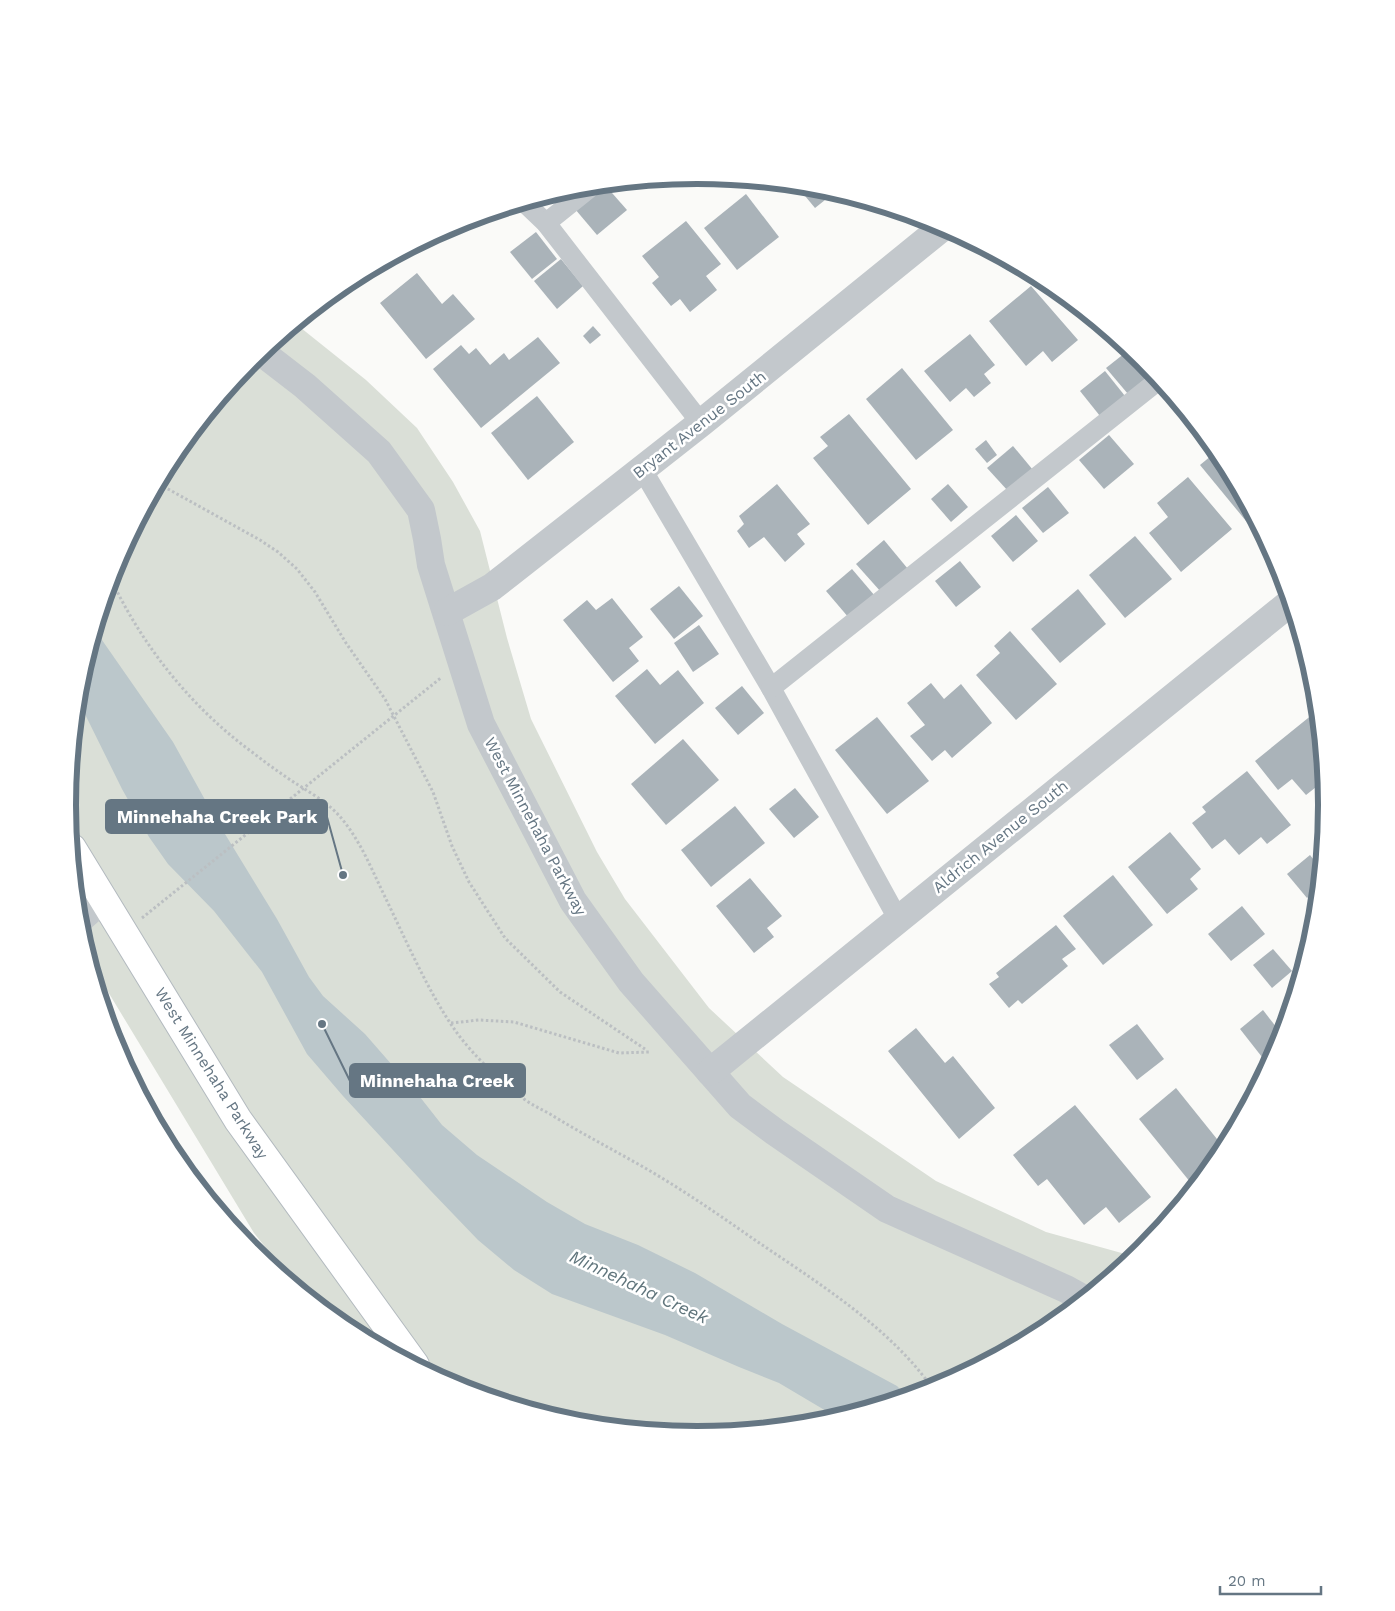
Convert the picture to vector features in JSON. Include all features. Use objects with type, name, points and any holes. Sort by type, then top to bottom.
[{"type":"street","name":"Bryant Avenue South","points":[[447,612],[492,587],[701,424],[936,232]]},
{"type":"street","name":"West Minnehaha Parkway","points":[[268,357],[305,386],[379,452],[421,510],[428,538],[431,565],[447,612],[452,669],[574,901],[631,982],[740,1106],[887,1209],[1079,1296]]},
{"type":"street","name":"Aldrich Avenue South","points":[[710,1072],[1286,606]]},
{"type":"street","name":"West Minnehaha Parkway","points":[[79,860],[238,1120],[408,1355]]},
{"type":"street","points":[[86,914],[103,899]]},
{"type":"lane","points":[[546,223],[580,195]]},
{"type":"lane","points":[[530,207],[546,223],[701,424]]},
{"type":"lane","points":[[771,688],[1154,384]]},
{"type":"lane","points":[[642,469],[771,688],[898,919]]},
{"type":"path","points":[[116,588],[138,629],[160,662],[189,696],[210,717],[249,750],[327,804],[339,815],[362,850],[416,959],[451,1023],[481,1061],[520,1096],[641,1166],[728,1221],[813,1280],[858,1313],[899,1349],[928,1382]]},
{"type":"path","points":[[142,918],[452,669]]},
{"type":"path","points":[[451,1023],[479,1020],[514,1022],[618,1053],[650,1052]]},
{"type":"shaded area","points":[[301,328],[366,380],[417,428],[453,482],[480,531],[507,638],[531,719],[597,852],[625,899],[709,1008],[783,1077],[936,1181],[1046,1232],[1127,1254],[1076,1298],[1043,1322],[1008,1344],[972,1363],[935,1379],[897,1394],[819,1415],[779,1421],[698,1427],[616,1421],[576,1415],[537,1406],[498,1394],[423,1363],[387,1344],[319,1298],[280,1266],[254,1233],[102,981],[88,927],[82,887],[76,806],[78,765],[88,684],[97,645],[109,606],[140,531],[159,495],[205,427],[258,366]]},
{"type":"water","name":"Minnehaha Creek","points":[[100,637],[173,742],[214,816],[277,919],[309,977],[323,996],[365,1034],[442,1125],[477,1155],[547,1202],[585,1224],[638,1245],[695,1273],[782,1324],[897,1386],[903,1392],[829,1413],[779,1383],[665,1335],[552,1294],[514,1270],[478,1240],[430,1190],[307,1054],[262,972],[214,911],[168,864],[149,837],[122,789],[84,712],[88,684]]},
{"type":"building","points":[[610,191],[627,210],[597,235],[575,209],[595,193]]},
{"type":"building","points":[[746,194],[779,237],[737,270],[704,228]]},
{"type":"building","points":[[803,194],[828,198],[815,208]]},
{"type":"building","points":[[686,221],[721,264],[706,276],[717,290],[690,312],[680,299],[671,306],[652,283],[659,277],[642,256]]},
{"type":"building","points":[[536,232],[557,259],[532,279],[510,252]]},
{"type":"building","points":[[561,259],[583,286],[557,309],[534,281]]},
{"type":"building","points":[[417,273],[442,304],[453,294],[475,319],[426,359],[380,303]]},
{"type":"building","points":[[1031,286],[1078,340],[1052,362],[1043,351],[1026,366],[989,321]]},
{"type":"building","points":[[593,326],[601,335],[590,344],[583,336]]},
{"type":"building","points":[[970,334],[995,365],[984,374],[991,383],[974,397],[966,388],[950,402],[924,371]]},
{"type":"building","points":[[538,337],[560,363],[481,428],[433,369],[461,345],[469,354],[476,348],[490,365],[504,353],[509,360]]},
{"type":"building","points":[[1124,354],[1148,377],[1128,394],[1106,368]]},
{"type":"building","points":[[902,368],[953,430],[916,460],[866,399]]},
{"type":"building","points":[[1105,371],[1125,396],[1100,416],[1080,391]]},
{"type":"building","points":[[537,396],[574,442],[528,480],[491,433]]},
{"type":"building","points":[[849,414],[911,489],[868,525],[813,458],[828,446],[820,437]]},
{"type":"building","points":[[1109,435],[1134,464],[1104,489],[1079,460]]},
{"type":"building","points":[[986,440],[997,455],[987,463],[975,449]]},
{"type":"building","points":[[1013,446],[1033,470],[1008,491],[987,468]]},
{"type":"building","points":[[1211,456],[1249,519],[1246,521],[1200,465]]},
{"type":"building","points":[[1188,477],[1232,529],[1181,572],[1149,533],[1168,517],[1157,503]]},
{"type":"building","points":[[777,484],[810,524],[797,534],[805,544],[785,562],[764,537],[749,548],[737,531],[744,524],[739,516]]},
{"type":"building","points":[[948,484],[968,507],[951,522],[931,499]]},
{"type":"building","points":[[1048,487],[1069,513],[1043,533],[1022,508]]},
{"type":"building","points":[[1016,515],[1038,541],[1013,562],[991,536]]},
{"type":"building","points":[[1135,536],[1172,579],[1125,618],[1089,575]]},
{"type":"building","points":[[884,540],[908,569],[881,592],[856,564]]},
{"type":"building","points":[[960,561],[981,587],[956,607],[935,581]]},
{"type":"building","points":[[852,569],[875,596],[849,618],[826,591]]},
{"type":"building","points":[[679,586],[703,616],[674,639],[650,609]]},
{"type":"building","points":[[1078,589],[1106,624],[1060,663],[1031,629]]},
{"type":"building","points":[[612,598],[643,637],[629,648],[639,661],[613,682],[563,620],[587,600],[596,610]]},
{"type":"building","points":[[699,625],[719,654],[693,672],[674,643]]},
{"type":"building","points":[[1010,631],[1057,684],[1016,720],[976,675],[1000,653],[994,646]]},
{"type":"building","points":[[647,669],[660,685],[678,670],[704,703],[655,744],[615,696]]},
{"type":"building","points":[[931,683],[944,699],[961,684],[992,723],[952,758],[945,750],[932,761],[910,736],[925,725],[907,703]]},
{"type":"building","points":[[742,686],[764,713],[738,735],[715,708]]},
{"type":"building","points":[[1312,715],[1318,786],[1306,795],[1292,779],[1278,790],[1255,761]]},
{"type":"building","points":[[877,717],[929,781],[887,814],[835,750]]},
{"type":"building","points":[[683,739],[719,780],[666,825],[631,784]]},
{"type":"building","points":[[1247,771],[1291,825],[1267,844],[1261,837],[1239,855],[1225,839],[1212,849],[1192,823],[1206,812],[1202,807]]},
{"type":"building","points":[[795,788],[819,817],[794,838],[769,809]]},
{"type":"building","points":[[735,806],[765,843],[711,887],[681,850]]},
{"type":"building","points":[[1170,832],[1201,869],[1190,879],[1198,889],[1167,914],[1128,867]]},
{"type":"building","points":[[1310,855],[1315,862],[1312,894],[1307,898],[1287,874]]},
{"type":"building","points":[[1113,875],[1153,925],[1103,965],[1063,916]]},
{"type":"building","points":[[750,878],[782,916],[767,928],[774,937],[754,953],[716,906]]},
{"type":"building","points":[[1242,906],[1265,934],[1231,961],[1208,934]]},
{"type":"building","points":[[1056,925],[1076,949],[1062,959],[1068,966],[1022,1004],[1018,1000],[1009,1008],[989,984],[999,977],[996,973]]},
{"type":"building","points":[[1273,949],[1292,971],[1272,988],[1253,965]]},
{"type":"building","points":[[1263,1010],[1277,1028],[1264,1059],[1240,1029]]},
{"type":"building","points":[[1137,1024],[1164,1059],[1137,1080],[1109,1045]]},
{"type":"building","points":[[916,1028],[945,1063],[953,1056],[995,1108],[959,1139],[888,1051]]},
{"type":"building","points":[[1176,1088],[1220,1142],[1191,1183],[1139,1119]]},
{"type":"building","points":[[1075,1105],[1151,1197],[1119,1223],[1106,1207],[1084,1225],[1047,1179],[1038,1186],[1013,1155]]},
{"type":"place","name":"Minnehaha Creek Park","points":[[343,875]]},
{"type":"place","name":"Minnehaha Creek","points":[[322,1024]]}]
